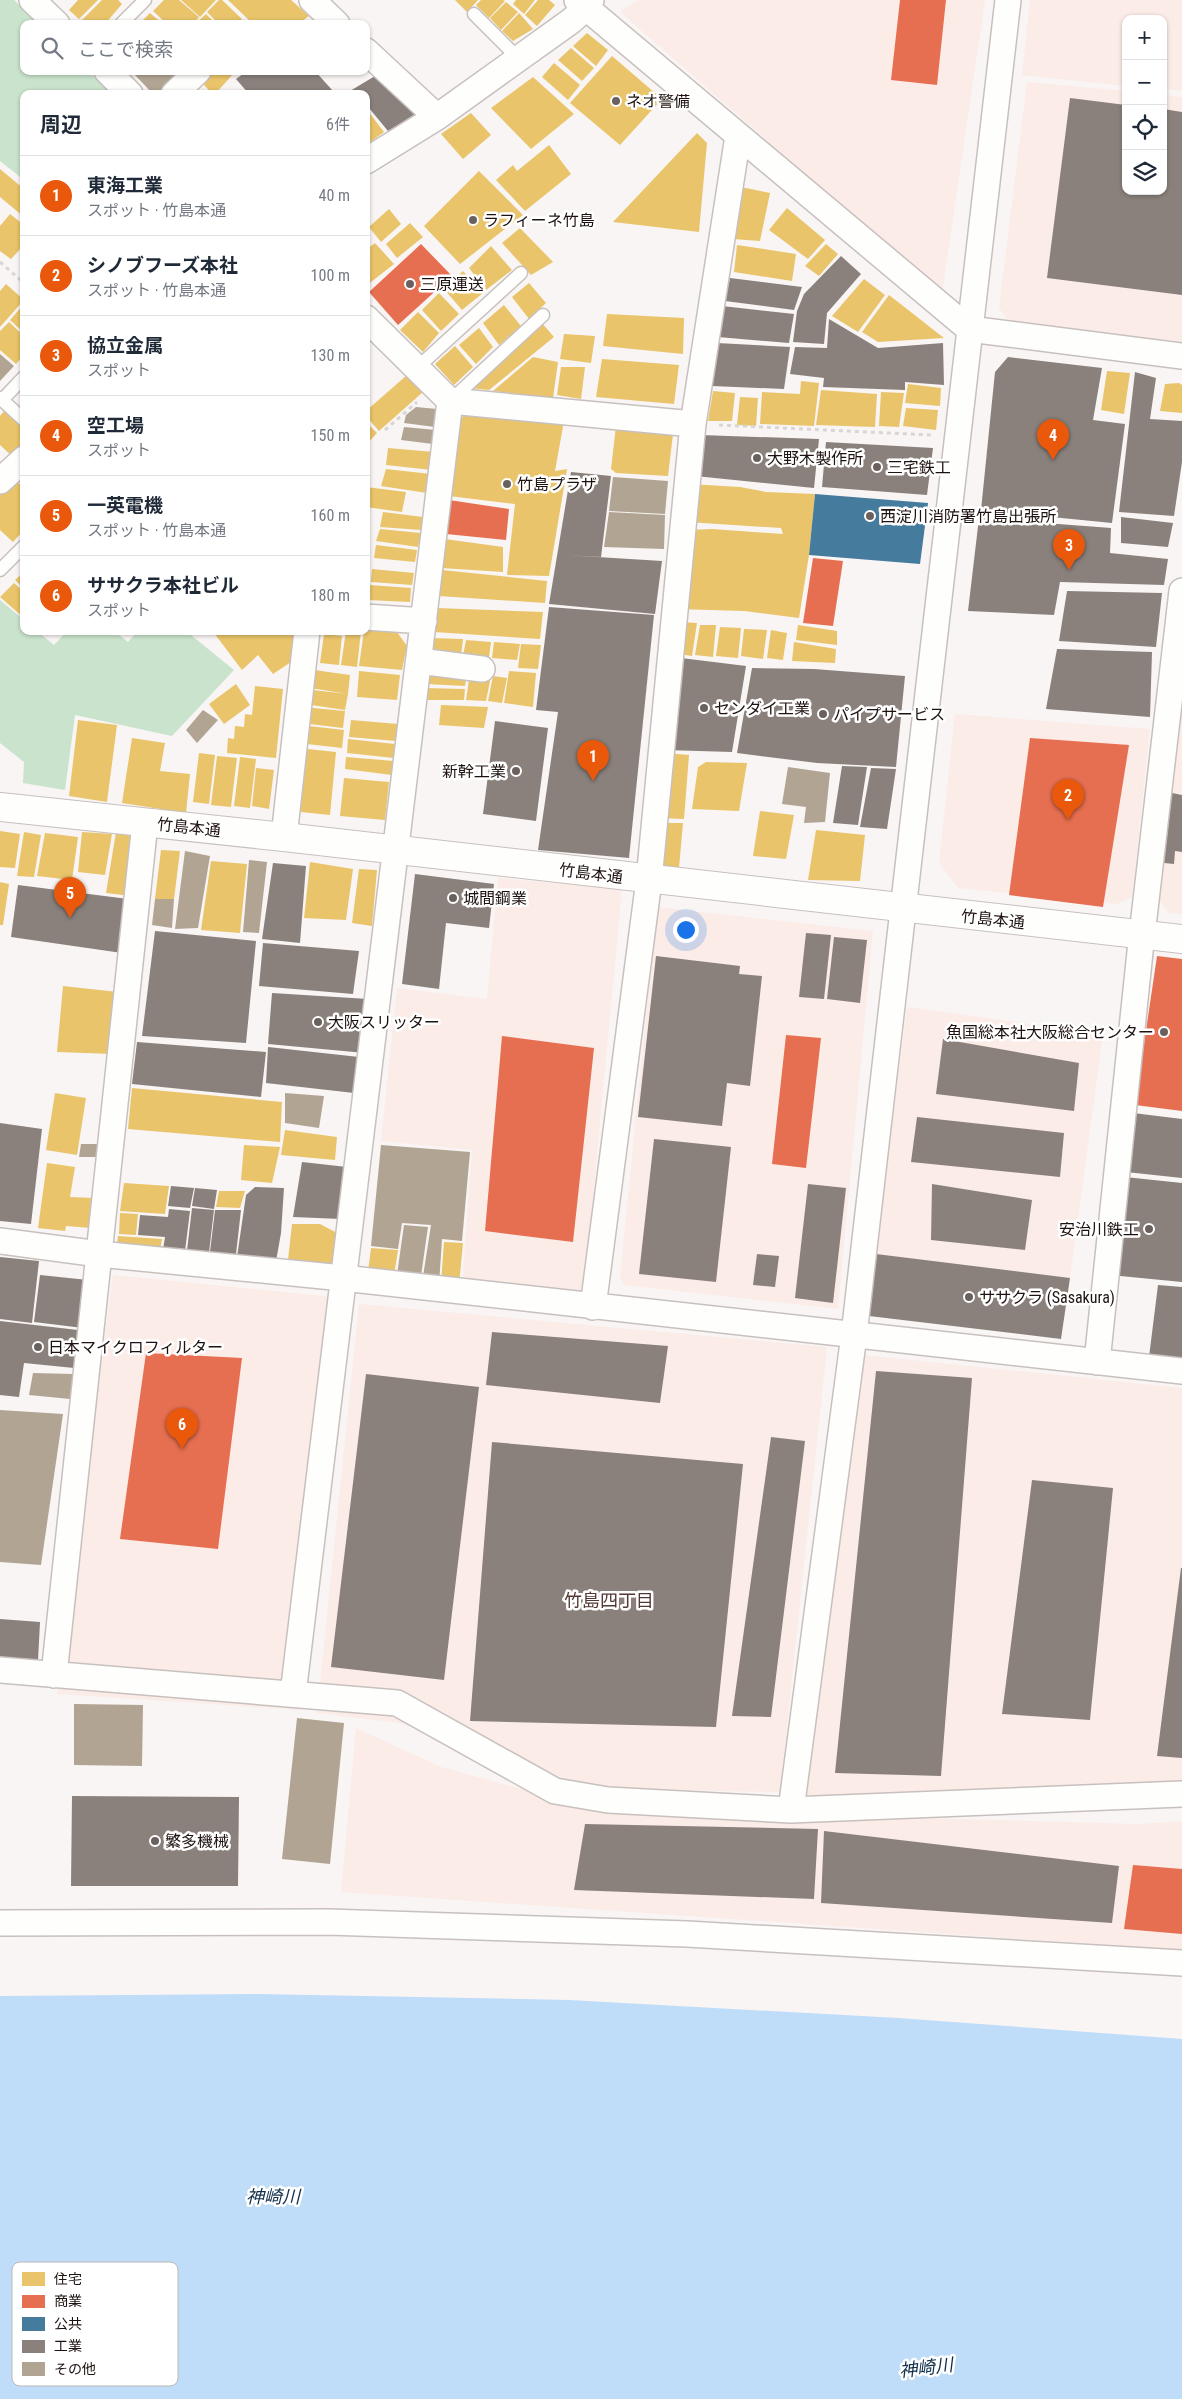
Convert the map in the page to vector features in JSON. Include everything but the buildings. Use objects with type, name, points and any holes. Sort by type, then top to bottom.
[{"type":"street","points":[[32,0],[53,20]]},
{"type":"street","points":[[312,0],[333,20]]},
{"type":"street","points":[[791,1810],[854,1335],[1008,0]]},
{"type":"street","points":[[370,159],[437,117],[518,58],[584,3],[738,136],[969,329],[1182,356]]},
{"type":"street","points":[[370,55],[437,117]]},
{"type":"street","points":[[111,75],[126,90]]},
{"type":"street","points":[[178,90],[194,75]]},
{"type":"street","points":[[593,1307],[649,880],[693,424],[738,136]]},
{"type":"street","points":[[370,322],[450,400],[693,424]]},
{"type":"street","points":[[293,1694],[450,400]]},
{"type":"street","points":[[0,481],[20,463]]},
{"type":"street","points":[[1097,1362],[1142,935],[1182,591]]},
{"type":"street","points":[[370,617],[424,620]]},
{"type":"street","points":[[284,837],[306,635]]},
{"type":"street","points":[[419,661],[482,669]]},
{"type":"street","name":"竹島本通","points":[[0,807],[284,837],[904,909],[1182,939]]},
{"type":"street","points":[[54,1675],[145,823]]},
{"type":"street","points":[[0,1241],[99,1254],[343,1278],[1182,1371]]},
{"type":"street","points":[[0,1670],[397,1703],[555,1791],[608,1800],[791,1810],[1182,1794]]},
{"type":"street","points":[[0,1923],[328,1922],[697,1934],[1182,1963]]},
{"type":"lane","points":[[126,20],[145,0]]},
{"type":"lane","points":[[474,14],[518,58]]},
{"type":"lane","points":[[418,367],[521,273]]},
{"type":"lane","points":[[450,400],[543,315]]},
{"type":"lane","points":[[20,381],[1,399],[20,416]]},
{"type":"lane","points":[[0,570],[20,550]]},
{"type":"path","points":[[0,262],[20,280]]},
{"type":"path","points":[[386,430],[417,402],[450,400]]},
{"type":"path","points":[[693,424],[958,436]]},
{"type":"shaded area","points":[[639,0],[985,0],[942,294],[620,12]]},
{"type":"shaded area","points":[[1030,0],[1182,0],[1182,91],[1167,89],[1167,15],[1122,15],[1122,86],[1022,75]]},
{"type":"shaded area","points":[[1027,82],[1122,91],[1122,195],[1167,195],[1167,95],[1182,97],[1182,342],[1011,323],[999,308]]},
{"type":"shaded area","points":[[1182,689],[1182,914],[1168,913],[1160,901],[1168,788]]},
{"type":"shaded area","points":[[955,714],[1150,729],[1132,897],[1117,904],[958,888],[939,863]]},
{"type":"shaded area","points":[[498,878],[622,889],[584,1292],[462,1286],[472,1150],[381,1141],[397,988],[487,999]]},
{"type":"shaded area","points":[[657,907],[873,931],[838,1309],[624,1285],[620,1277]]},
{"type":"shaded area","points":[[907,1007],[1103,1034],[1070,1278],[876,1254]]},
{"type":"shaded area","points":[[113,1275],[343,1298],[301,1710],[57,1694]]},
{"type":"shaded area","points":[[359,1304],[827,1347],[780,1792],[595,1789],[405,1724],[317,1713]]},
{"type":"shaded area","points":[[853,1354],[1182,1388],[1182,1795],[1059,1798],[802,1795]]},
{"type":"shaded area","points":[[356,1728],[441,1767],[596,1809],[1138,1824],[1182,1821],[1182,1950],[341,1892]]},
{"type":"green space","points":[[0,0],[14,0],[35,20],[20,20],[20,75],[92,75],[107,90],[20,90],[20,177],[0,161]]},
{"type":"green space","points":[[0,600],[20,617],[20,635],[42,635],[54,645],[63,635],[119,635],[128,642],[134,635],[191,635],[234,670],[172,736],[75,715],[65,790],[23,783],[24,762],[0,743]]},
{"type":"water","name":"神崎川","points":[[258,1994],[569,2000],[898,2018],[1182,2039],[1182,2399],[0,2399],[0,1996]]},
{"type":"place","name":"ネオ警備","points":[[616,101]]},
{"type":"place","name":"ラフィーネ竹島","points":[[473,220]]},
{"type":"place","name":"三原運送","points":[[410,284]]},
{"type":"place","name":"大野木製作所","points":[[757,458]]},
{"type":"place","name":"空工場","points":[[1053,460]]},
{"type":"place","name":"三宅鉄工","points":[[877,467]]},
{"type":"place","name":"竹島プラザ","points":[[507,484]]},
{"type":"place","name":"西淀川消防署竹島出張所","points":[[870,516]]},
{"type":"place","name":"協立金属","points":[[1069,570]]},
{"type":"place","name":"センダイ工業","points":[[704,708]]},
{"type":"place","name":"パイプサービス","points":[[823,714]]},
{"type":"place","name":"新幹工業","points":[[516,771]]},
{"type":"place","name":"東海工業","points":[[593,781]]},
{"type":"place","name":"シノブフーズ本社","points":[[1068,820]]},
{"type":"place","name":"城間鋼業","points":[[453,898]]},
{"type":"place","name":"一英電機","points":[[70,918]]},
{"type":"place","name":"大阪スリッター","points":[[318,1022]]},
{"type":"place","name":"魚国総本社大阪総合センター","points":[[1164,1032]]},
{"type":"place","name":"安治川鉄工","points":[[1149,1229]]},
{"type":"place","name":"ササクラ (Sasakura)","points":[[969,1297]]},
{"type":"place","name":"日本マイクロフィルター","points":[[38,1347]]},
{"type":"place","name":"ササクラ本社ビル","points":[[182,1449]]},
{"type":"place","name":"繁多機械","points":[[155,1841]]},
{"type":"district","name":"竹島四丁目","points":[[609,1601]]}]
